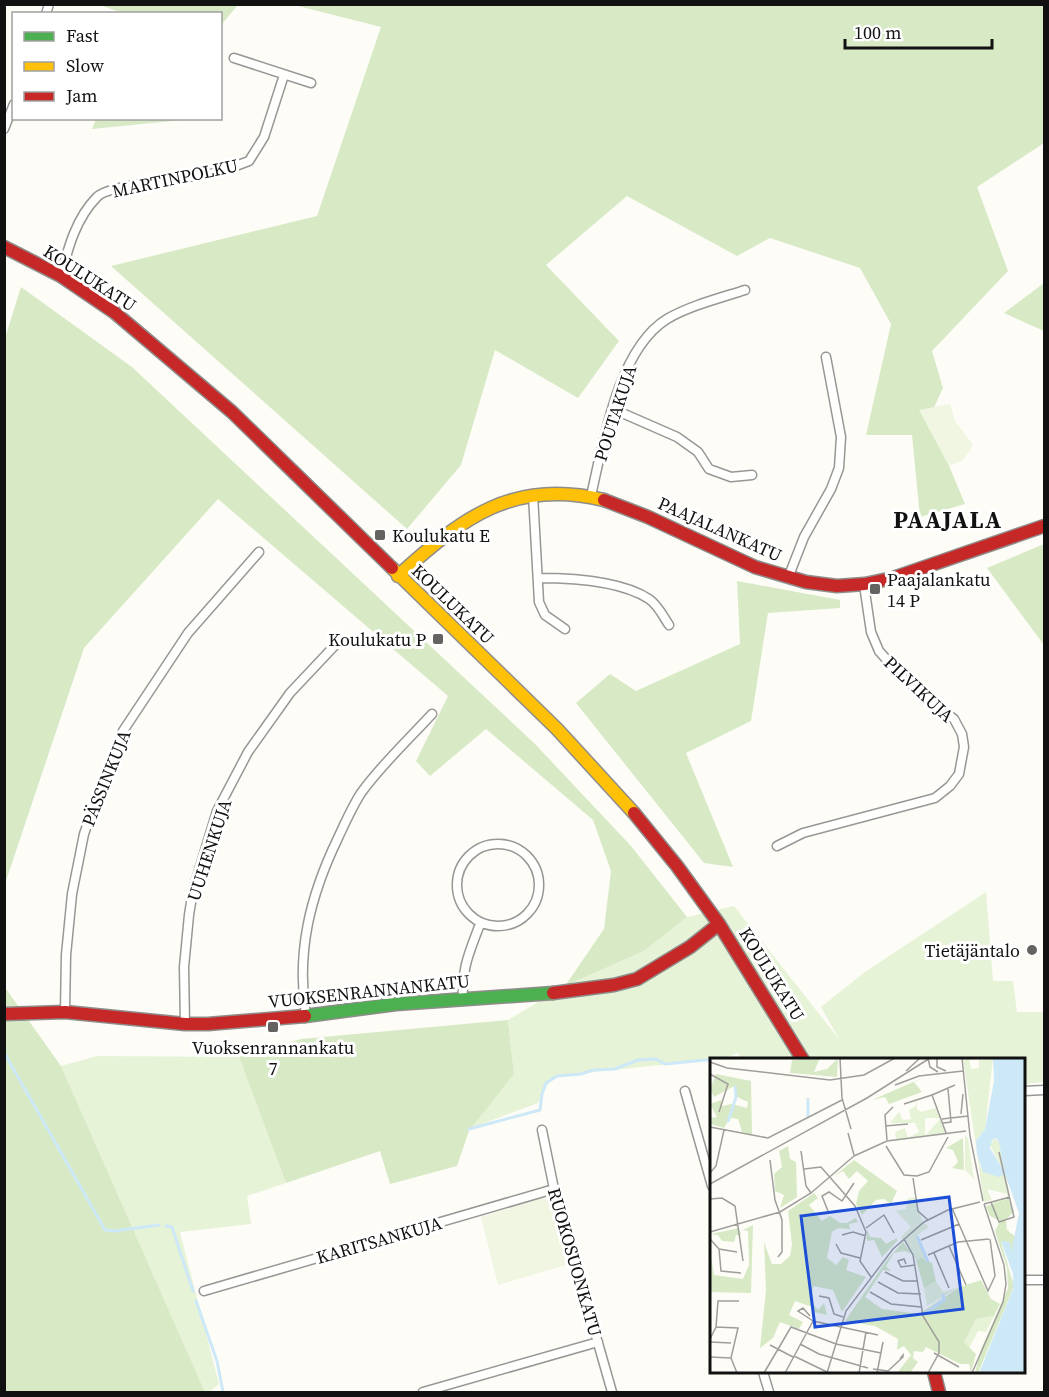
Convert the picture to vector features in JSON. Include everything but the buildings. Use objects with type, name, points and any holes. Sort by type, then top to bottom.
[{"type":"street","points":[[234,58],[311,83]]},
{"type":"street","name":"MARTINPOLKU","points":[[61,276],[71,239],[83,214],[98,194],[130,186],[215,173],[249,161],[264,136],[284,75]]},
{"type":"street","points":[[4,129],[12,109]]},
{"type":"street","name":"KOULUKATU","points":[[4,247],[61,276],[114,312],[232,412],[557,729],[635,815],[677,866],[719,924],[802,1058]]},
{"type":"street","name":"POUTAKUJA","points":[[591,496],[613,409],[627,366],[651,331],[668,318],[745,290]]},
{"type":"street","points":[[788,578],[804,537],[831,489],[839,468],[841,437],[826,357]]},
{"type":"street","points":[[613,409],[677,437],[698,452],[710,469],[731,477],[752,475]]},
{"type":"street","name":"PAAJALANKATU","points":[[398,576],[459,525],[513,499],[556,493],[591,496],[626,506],[761,569],[825,586],[864,585],[998,544],[1044,526]]},
{"type":"street","points":[[532,495],[539,602],[545,615],[565,629]]},
{"type":"street","name":"PÄSSINKUJA","points":[[65,1012],[66,943],[72,894],[84,834],[118,741],[188,633],[260,552]]},
{"type":"street","points":[[538,578],[576,578],[617,586],[649,599],[669,625]]},
{"type":"street","name":"PILVIKUJA","points":[[777,846],[803,833],[935,798],[960,774],[964,747],[962,734],[954,719],[903,678],[879,651],[871,632],[864,585]]},
{"type":"street","name":"UUHENKUJA","points":[[185,1024],[184,967],[189,915],[193,890],[217,810],[248,752],[283,703],[339,641]]},
{"type":"street","points":[[306,1016],[302,974],[303,951],[323,870],[360,795],[379,770],[432,714]]},
{"type":"street","points":[[489,844],[503,844],[517,848],[528,856],[536,868],[539,882],[538,896],[532,909],[522,919],[510,925],[496,927],[480,924],[469,915],[460,902],[456,886],[459,871],[466,858],[476,849],[489,844]]},
{"type":"street","points":[[463,999],[464,966],[480,924]]},
{"type":"street","name":"VUOKSENRANNANKATU","points":[[4,1014],[65,1012],[185,1024],[306,1016],[396,1004],[560,993],[614,986],[636,979],[690,947],[719,924]]},
{"type":"street","points":[[1025,1091],[1044,1090]]},
{"type":"street","points":[[685,1091],[710,1182]]},
{"type":"street","name":"RUOKOSUONKATU","points":[[542,1130],[555,1189],[612,1392]]},
{"type":"street","name":"KARITSANKUJA","points":[[204,1291],[555,1189]]},
{"type":"street","points":[[1025,1280],[1044,1280]]},
{"type":"street","points":[[423,1392],[598,1342]]},
{"type":"street","points":[[764,1373],[769,1392]]},
{"type":"street","points":[[934,1373],[939,1392]]},
{"type":"green space","points":[[238,4],[222,24],[222,12],[119,12],[100,5]]},
{"type":"green space","points":[[294,5],[1044,5],[1044,143],[977,187],[1008,271],[932,351],[943,388],[929,418],[965,504],[920,517],[912,435],[866,435],[891,324],[860,268],[770,238],[737,256],[627,196],[546,265],[619,341],[578,398],[495,350],[461,465],[407,529],[111,266],[317,216],[381,27]]},
{"type":"green space","points":[[95,120],[182,120],[92,129]]},
{"type":"green space","points":[[1044,283],[1044,331],[1004,313]]},
{"type":"green space","points":[[21,287],[132,367],[535,744],[631,846],[687,917],[644,951],[565,986],[604,929],[611,871],[593,820],[486,729],[430,776],[416,761],[448,696],[218,499],[84,648],[5,884],[4,341]]},
{"type":"green space","points":[[950,404],[955,421],[973,445],[963,460],[949,466],[919,410]]},
{"type":"green space","points":[[1044,544],[1044,645],[987,568]]},
{"type":"green space","points":[[737,581],[840,600],[840,608],[768,613],[751,721],[686,753],[733,867],[704,863],[576,703],[610,674],[636,691],[740,644]]},
{"type":"green space","points":[[986,892],[993,981],[1013,981],[1017,1012],[1044,1012],[1044,1082],[1025,1084],[1025,1058],[741,1058],[738,1053],[726,1058],[557,1076],[545,1087],[538,1103],[469,1129],[514,1074],[508,1020],[565,986],[644,951],[687,917],[734,906],[839,1039],[821,1007],[865,972]]},
{"type":"green space","points":[[4,986],[61,1066],[205,1392],[5,1392]]},
{"type":"green space","points":[[508,1020],[514,1074],[469,1131],[457,1166],[390,1184],[380,1151],[286,1183],[239,1057],[301,1039]]},
{"type":"green space","points":[[97,1056],[239,1057],[286,1183],[247,1196],[251,1224],[180,1232],[219,1384],[209,1392],[205,1392],[61,1066]]},
{"type":"green space","points":[[542,1198],[553,1202],[566,1265],[498,1285],[481,1217]]},
{"type":"waterway","points":[[5,1054],[105,1230],[114,1231],[159,1225]]},
{"type":"waterway","points":[[469,1129],[540,1110],[546,1083],[557,1076],[615,1069],[638,1060],[656,1059],[665,1064],[710,1060]]},
{"type":"waterway","points":[[166,1226],[172,1227],[193,1291]]},
{"type":"waterway","points":[[196,1301],[217,1361],[223,1392]]},
{"type":"traffic: fast","points":[[305,1016],[396,1004],[553,993]]},
{"type":"traffic: slow","points":[[398,576],[444,537],[491,508],[516,499],[542,494],[572,495],[604,500]]},
{"type":"traffic: slow","points":[[392,568],[557,729],[634,813]]},
{"type":"traffic: jam","points":[[4,247],[61,276],[114,312],[232,412],[392,568]]},
{"type":"traffic: jam","points":[[604,500],[648,517],[755,567],[806,582],[837,586],[865,584],[893,578],[1044,526]]},
{"type":"traffic: jam","points":[[634,813],[677,866],[719,924],[802,1058]]},
{"type":"traffic: jam","points":[[553,993],[614,985],[637,979],[690,947],[719,924]]},
{"type":"traffic: jam","points":[[4,1014],[65,1012],[185,1024],[305,1016]]},
{"type":"traffic: jam","points":[[934,1373],[939,1392]]},
{"type":"place","name":"Koulukatu E","points":[[380,535]]},
{"type":"place","name":"Paajalankatu 14 P","points":[[875,589]]},
{"type":"place","name":"Koulukatu P","points":[[438,639]]},
{"type":"place","name":"Tietäjäntalo","points":[[1032,950]]},
{"type":"place","name":"Vuoksenrannankatu 7","points":[[273,1027]]},
{"type":"district","name":"PAAJALA","points":[[948,519]]}]
